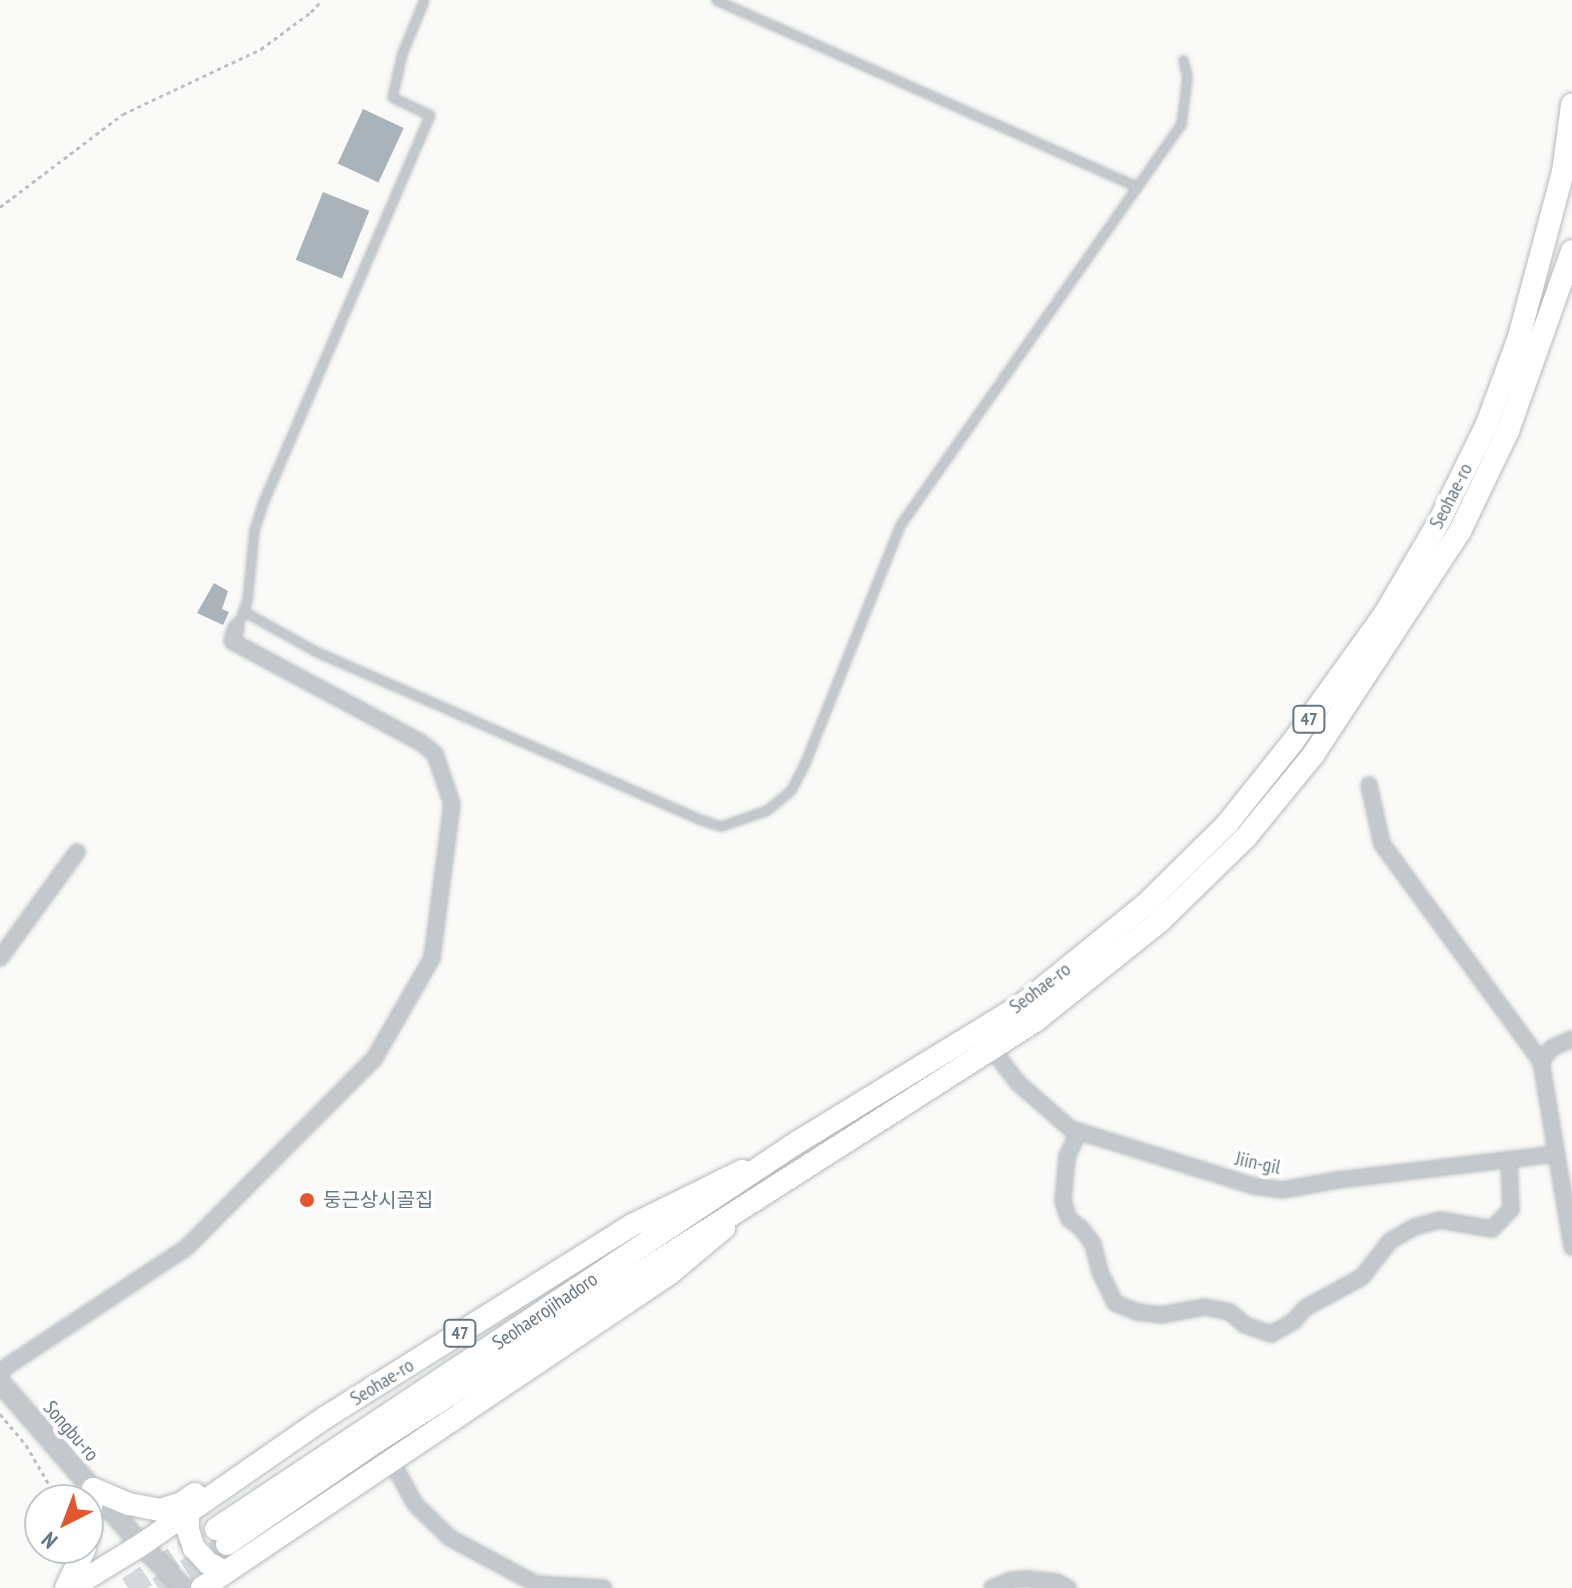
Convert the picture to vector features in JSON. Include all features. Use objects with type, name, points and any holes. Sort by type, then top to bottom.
[{"type":"main road","name":"Seohae-ro","points":[[141,1545],[326,1417],[630,1226],[793,1145],[1023,1004],[1145,905],[1227,824],[1292,743],[1384,615],[1440,520],[1487,424],[1519,337],[1563,172],[1572,105]]},
{"type":"main road","name":"Seohae-ro","points":[[202,1588],[390,1458],[669,1274],[788,1177],[1035,1021],[1159,922],[1246,837],[1313,755],[1460,531],[1508,431],[1572,251]]},
{"type":"main road","name":"Seohaerojihadoro","points":[[788,1177],[377,1441],[222,1536],[793,1145]]},
{"type":"main road","points":[[104,1493],[159,1510],[180,1504],[282,1437],[326,1417]]},
{"type":"main road","points":[[188,1512],[188,1530],[194,1548],[208,1563],[226,1572]]},
{"type":"main road","name":"47","points":[[72,1586],[141,1545]]},
{"type":"main road","points":[[80,1564],[72,1586],[102,1588]]},
{"type":"street","points":[[0,1371],[187,1247],[374,1059],[432,958],[452,804],[435,754],[420,742],[232,641],[236,628]]},
{"type":"street","points":[[1369,785],[1382,844],[1541,1061],[1572,1247]]},
{"type":"street","points":[[0,958],[77,852]]},
{"type":"street","points":[[1541,1061],[1552,1048],[1572,1039]]},
{"type":"street","name":"Jiin-gil","points":[[992,1049],[1018,1083],[1071,1129],[1254,1186],[1282,1190],[1555,1154]]},
{"type":"street","points":[[1079,1131],[1067,1157],[1063,1201],[1069,1219],[1093,1244],[1100,1272],[1115,1303],[1137,1312],[1161,1315],[1205,1307],[1218,1309],[1230,1312],[1245,1325],[1271,1334],[1293,1322],[1305,1308],[1362,1277],[1390,1241],[1414,1227],[1440,1220],[1492,1229],[1511,1209],[1509,1160]]},
{"type":"street","name":"Songbu-ro","points":[[0,1382],[89,1484]]},
{"type":"street","points":[[390,1458],[415,1504],[450,1538],[536,1584],[604,1588]]},
{"type":"street","name":"Songbu-ro","points":[[104,1502],[184,1588]]},
{"type":"street","points":[[992,1588],[1012,1580],[1028,1579],[1057,1582],[1068,1588]]},
{"type":"lane","points":[[236,628],[251,579],[254,530],[263,502],[430,115],[392,97],[402,53],[424,0]]},
{"type":"lane","points":[[716,0],[1135,186]]},
{"type":"lane","points":[[243,611],[317,652],[699,819],[721,826],[767,810],[791,790],[804,765],[900,525],[1181,124],[1187,88],[1183,59]]},
{"type":"path","points":[[0,207],[123,114],[261,49],[311,12],[322,0]]},
{"type":"path","points":[[0,1414],[26,1445],[49,1484]]},
{"type":"building","points":[[363,109],[404,128],[378,182],[338,163]]},
{"type":"building","points":[[323,192],[369,211],[342,278],[296,260]]},
{"type":"building","points":[[214,583],[228,591],[222,609],[229,612],[223,625],[197,613]]},
{"type":"tunnel","points":[[128,1588],[216,1529]]},
{"type":"tunnel","points":[[158,1588],[227,1544]]},
{"type":"place","name":"둥근상시골집","points":[[307,1200]]}]
